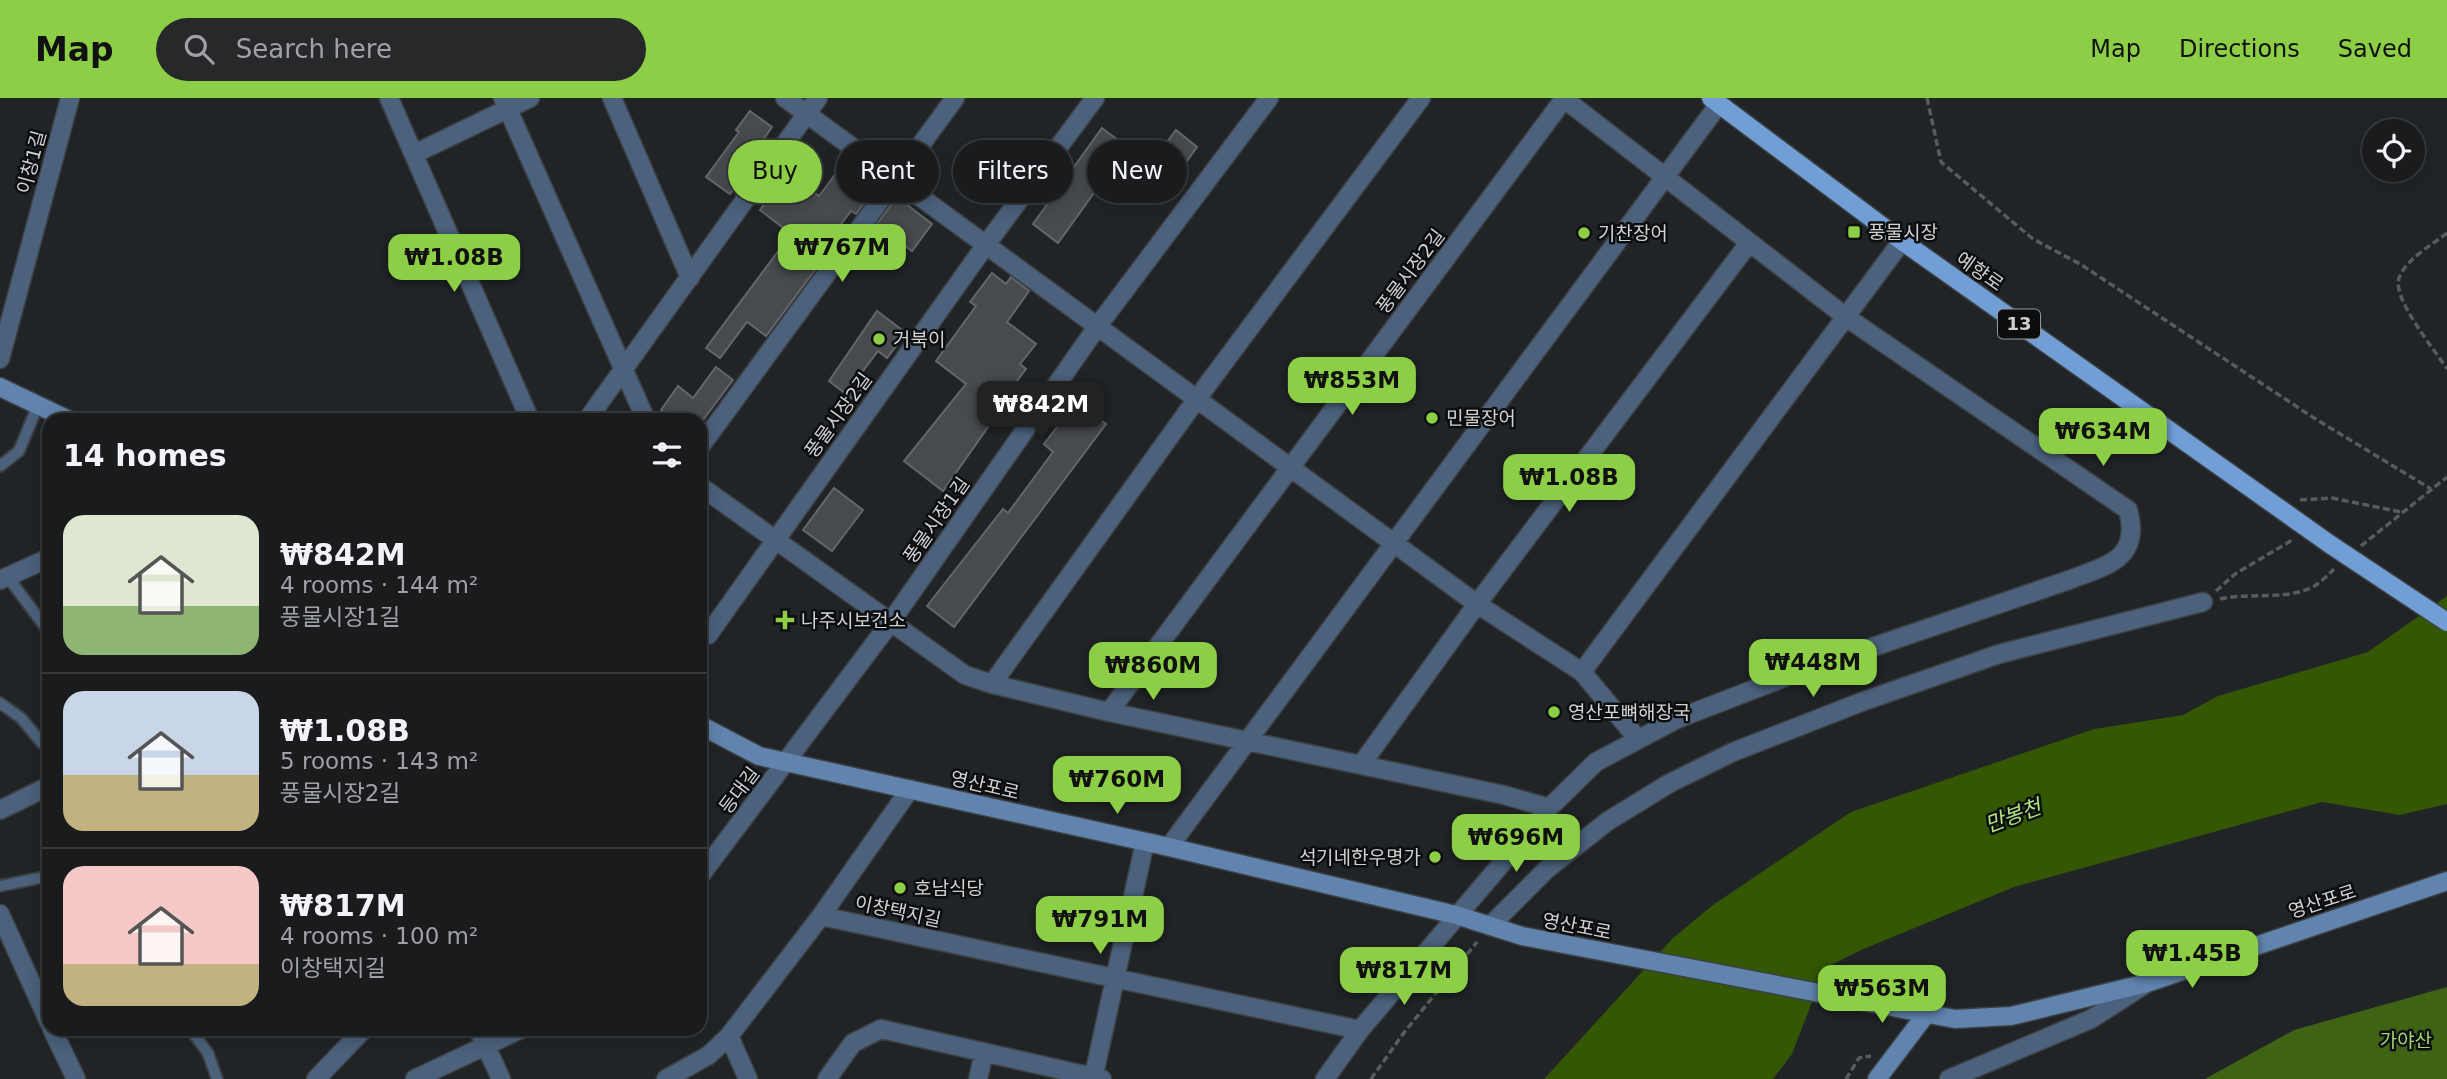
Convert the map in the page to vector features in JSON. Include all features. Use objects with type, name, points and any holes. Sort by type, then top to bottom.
[{"type":"main road","name":"예향로","points":[[1715,101],[1902,241],[2309,530],[2447,622]]},
{"type":"street","name":"이창1길","points":[[0,359],[70,98]]},
{"type":"street","points":[[389,98],[527,413]]},
{"type":"street","points":[[414,154],[505,103],[530,98]]},
{"type":"street","points":[[612,98],[690,278]]},
{"type":"street","points":[[785,98],[839,140]]},
{"type":"street","points":[[592,413],[818,98]]},
{"type":"street","points":[[924,140],[955,98]]},
{"type":"street","name":"풍물시장2길","points":[[707,634],[985,246],[1096,98]]},
{"type":"street","name":"풍물시장1길","points":[[786,762],[891,623],[1097,327],[1269,98]]},
{"type":"street","points":[[992,684],[1196,400],[1421,98]]},
{"type":"street","points":[[1325,1079],[1360,1030],[1456,915],[1579,776],[1637,738],[1677,719],[1791,675],[2109,565],[2123,555],[2130,542],[2133,526],[2128,510],[2111,496],[1846,317],[1564,98]]},
{"type":"street","name":"풍물시장2길","points":[[1109,712],[1564,98]]},
{"type":"street","points":[[1169,847],[1666,175],[1715,101]]},
{"type":"street","points":[[505,103],[643,413]]},
{"type":"street","points":[[707,437],[877,203]]},
{"type":"street","points":[[926,203],[1477,604],[1582,672],[1637,738]]},
{"type":"street","points":[[1582,672],[1902,241]]},
{"type":"street","points":[[1361,765],[1477,604],[1749,243]]},
{"type":"street","points":[[0,387],[55,413]]},
{"type":"street","points":[[707,491],[965,675],[1109,712],[1549,808]]},
{"type":"street","points":[[4,578],[42,561]]},
{"type":"street","points":[[1490,926],[1547,869],[1608,821],[1670,783],[1733,752],[1852,705],[1999,654],[2203,602]]},
{"type":"street","name":"영산포로","points":[[707,732],[759,756],[1169,847],[1456,915],[1522,936],[1844,1000],[1955,1019],[2011,1016],[2147,983],[2447,881]]},
{"type":"street","name":"등대길","points":[[707,867],[786,762]]},
{"type":"street","points":[[0,810],[42,789]]},
{"type":"street","points":[[666,1079],[709,1055],[729,1036],[821,916],[910,789]]},
{"type":"street","points":[[827,1079],[853,1043],[881,1029],[1096,1078],[1145,842]]},
{"type":"street","points":[[0,914],[42,1007]]},
{"type":"street","name":"이창택지길","points":[[821,916],[1360,1030]]},
{"type":"street","points":[[1949,1079],[2091,1019],[2147,983]]},
{"type":"street","points":[[1877,1079],[1927,1013]]},
{"type":"street","points":[[55,1036],[76,1079]]},
{"type":"street","points":[[316,1079],[357,1036]]},
{"type":"street","points":[[481,1036],[501,1079]]},
{"type":"street","points":[[415,1079],[507,1036]]},
{"type":"street","points":[[729,1036],[748,1079]]},
{"type":"street","points":[[978,1079],[984,1052]]},
{"type":"lane","points":[[0,466],[19,451],[38,405]]},
{"type":"lane","points":[[4,578],[42,624]]},
{"type":"lane","points":[[0,703],[21,718],[42,743]]},
{"type":"lane","points":[[0,886],[42,877]]},
{"type":"lane","points":[[195,1036],[208,1053],[217,1079]]},
{"type":"path","points":[[1927,98],[1941,162],[2033,239],[2080,264],[2314,418],[2431,489]]},
{"type":"path","points":[[2447,233],[2407,266],[2400,276],[2398,289],[2406,307],[2447,369]]},
{"type":"path","points":[[2352,554],[2447,477]]},
{"type":"path","points":[[2270,502],[2332,498],[2401,512]]},
{"type":"path","points":[[2203,602],[2235,574],[2309,530]]},
{"type":"path","points":[[2203,602],[2237,595],[2279,595],[2314,587],[2343,562]]},
{"type":"path","points":[[1371,1079],[1403,1034],[1490,926]]},
{"type":"green space","name":"가야산","points":[[2447,987],[2447,1079],[2205,1079],[2294,1030]]},
{"type":"water","name":"만봉천","points":[[2447,596],[2447,804],[2400,815],[2322,802],[2014,887],[1861,950],[1825,968],[1792,1054],[1773,1079],[1544,1079],[1673,938],[1713,905],[1851,812],[2094,729],[2183,715],[2218,696],[2368,652]]},
{"type":"building","points":[[750,111],[772,127],[763,140],[733,140],[739,132],[736,130]]},
{"type":"building","points":[[1102,128],[1118,140],[1093,140]]},
{"type":"building","points":[[1176,130],[1197,147],[1187,161],[1187,140],[1168,140]]},
{"type":"building","points":[[728,147],[728,193],[706,177]]},
{"type":"building","points":[[1087,149],[1087,203],[1058,243],[1033,224],[1048,203],[1073,203],[1073,168]]},
{"type":"building","points":[[836,174],[836,203],[864,203],[856,214],[851,211],[821,251],[826,255],[766,336],[747,322],[720,358],[706,348],[791,234],[760,210],[765,203],[822,203],[822,192]]},
{"type":"building","points":[[892,203],[905,203],[932,224],[912,251],[876,225]]},
{"type":"building","points":[[992,273],[1006,284],[1011,277],[1029,291],[1007,322],[1036,344],[1020,364],[1026,369],[997,407],[1000,410],[943,491],[904,461],[966,384],[936,361],[976,306],[970,302]]},
{"type":"building","points":[[877,311],[906,333],[887,358],[878,351],[860,375],[869,381],[854,400],[829,381]]},
{"type":"building","points":[[716,367],[733,380],[707,415],[665,413],[661,410],[678,386],[693,398]]},
{"type":"building","points":[[1076,402],[1106,424],[954,627],[927,606],[1003,509],[1008,513],[1053,452],[1044,444]]},
{"type":"building","points":[[834,488],[863,510],[832,551],[803,530]]},
{"type":"place","name":"풍물시장","points":[[1854,232]]},
{"type":"place","name":"기찬장어","points":[[1584,233]]},
{"type":"place","name":"거북이","points":[[879,339]]},
{"type":"place","name":"민물장어","points":[[1432,418]]},
{"type":"place","name":"나주시보건소","points":[[785,620]]},
{"type":"place","name":"영산포뼈해장국","points":[[1554,712]]},
{"type":"place","name":"석기네한우명가","points":[[1435,857]]},
{"type":"place","name":"호남식당","points":[[900,888]]}]
